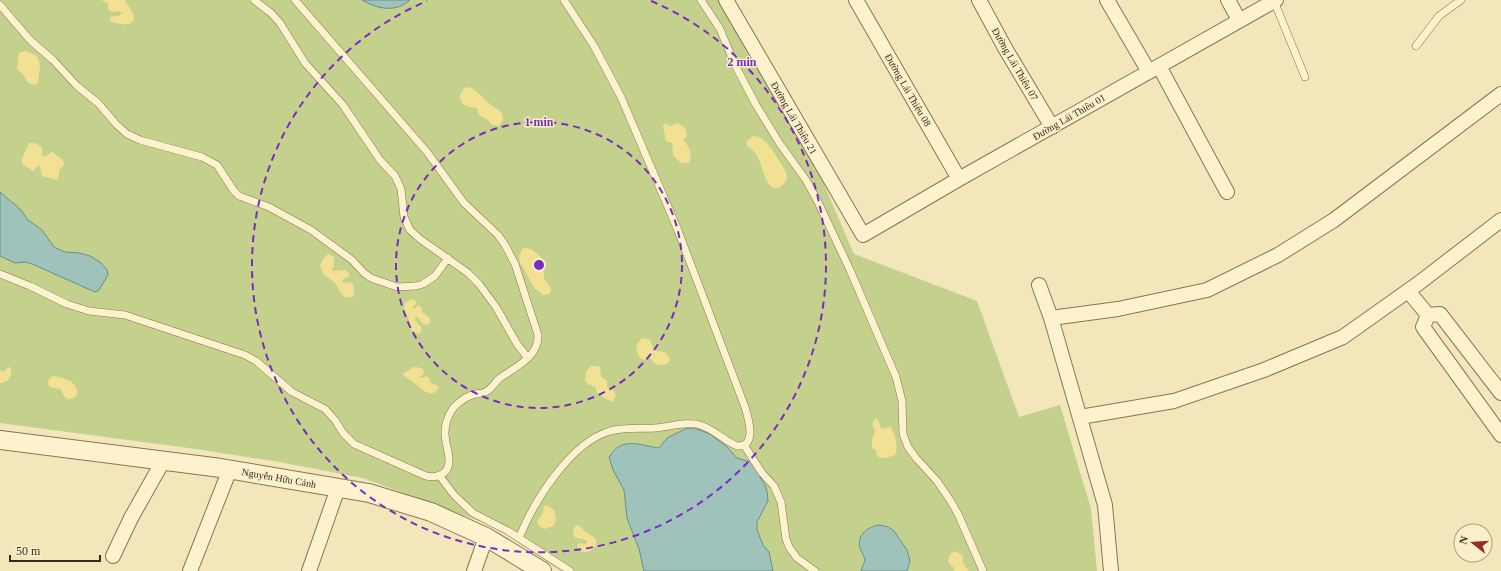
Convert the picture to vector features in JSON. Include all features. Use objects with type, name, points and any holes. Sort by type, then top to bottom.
[{"type":"street","name":"Đường Lái Thiêu 21","points":[[726,0],[863,235]]},
{"type":"street","name":"Đường Lái Thiêu 08","points":[[856,0],[959,179]]},
{"type":"street","name":"Đường Lái Thiêu 07","points":[[979,0],[1005,48],[1052,127]]},
{"type":"street","points":[[1107,0],[1154,69],[1227,192]]},
{"type":"street","points":[[1228,0],[1239,20]]},
{"type":"street","name":"Đường Lái Thiêu 01","points":[[863,235],[959,179],[1275,1]]},
{"type":"street","points":[[1051,318],[1118,310],[1207,290],[1278,255],[1334,220],[1501,94]]},
{"type":"street","points":[[1080,417],[1174,401],[1264,370],[1343,337],[1408,291],[1501,220]]},
{"type":"street","points":[[1039,285],[1051,318],[1105,504],[1111,571]]},
{"type":"street","points":[[1408,291],[1428,315]]},
{"type":"street","points":[[1428,315],[1440,314],[1501,393]]},
{"type":"street","points":[[1428,315],[1423,327],[1496,420],[1501,435]]},
{"type":"street","name":"Nguyễn Hữu Cảnh","points":[[0,440],[230,469],[369,493],[431,512],[486,537],[542,571]]},
{"type":"street","points":[[114,556],[131,518],[163,461]]},
{"type":"street","points":[[190,571],[230,469]]},
{"type":"street","points":[[310,571],[338,488]]},
{"type":"street","points":[[474,571],[486,537]]},
{"type":"lane","points":[[254,0],[271,13],[280,23],[305,63],[343,105],[380,160],[395,176],[401,189],[404,218],[410,230],[420,239],[468,272],[496,307],[517,344],[528,358]]},
{"type":"lane","points":[[0,274],[30,286],[67,304],[89,311],[125,315],[245,355],[256,361],[292,392],[325,410],[335,420],[343,433],[354,444],[426,476],[435,477],[447,469],[449,452],[445,432],[446,424],[452,410],[468,396],[487,391],[501,378],[528,358],[535,349],[538,340],[538,335],[515,264],[506,245],[490,226],[464,203],[427,152],[294,0]]},
{"type":"lane","points":[[519,538],[532,509],[548,484],[583,446],[599,435],[624,428],[654,428],[688,423],[707,427],[734,445],[741,446],[749,440],[750,433],[744,407],[679,234],[655,175],[614,84],[594,46],[564,0]]},
{"type":"lane","points":[[701,0],[720,29],[738,72],[760,112],[780,144],[806,180],[818,202],[850,270],[896,377],[902,401],[903,434],[908,447],[950,500],[958,514],[983,571]]},
{"type":"lane","points":[[1416,46],[1438,16],[1461,0]]},
{"type":"lane","points":[[1275,1],[1305,77]]},
{"type":"lane","points":[[0,5],[30,40],[53,60],[77,86],[98,102],[116,124],[127,134],[140,140],[202,157],[217,165],[239,196],[269,206],[311,230],[352,260],[371,278],[397,287],[416,286],[423,284],[435,276],[448,258]]},
{"type":"lane","points":[[744,445],[762,473],[774,486],[781,502],[786,539],[792,553],[802,563],[815,571]]},
{"type":"lane","points":[[440,475],[465,507],[498,525],[570,571]]},
{"type":"green space","points":[[0,0],[718,0],[819,173],[854,254],[977,301],[1019,417],[1060,405],[1091,509],[1097,571],[561,571],[487,524],[363,478],[279,462],[196,449],[0,423]]},
{"type":"sand","points":[[101,0],[125,0],[134,17],[132,23],[125,24],[110,21],[110,17],[119,16],[122,13],[120,11],[112,12],[108,9],[108,3]]},
{"type":"sand","points":[[25,51],[37,56],[40,65],[38,83],[35,85],[28,83],[23,74],[17,69],[19,53]]},
{"type":"sand","points":[[467,87],[477,92],[502,113],[503,120],[499,126],[492,125],[488,120],[479,115],[477,108],[465,105],[461,102],[460,95],[464,88]]},
{"type":"sand","points":[[665,123],[670,126],[678,123],[685,128],[687,136],[683,139],[690,150],[691,156],[689,163],[682,163],[674,156],[673,143],[666,141],[663,126]]},
{"type":"sand","points":[[753,136],[758,137],[768,144],[785,170],[787,175],[786,180],[779,188],[773,187],[769,184],[758,157],[747,146],[747,141]]},
{"type":"sand","points":[[29,143],[34,143],[41,147],[44,157],[52,152],[63,160],[64,165],[59,170],[57,180],[42,176],[40,166],[33,171],[22,164],[22,159]]},
{"type":"sand","points":[[523,248],[531,249],[541,257],[544,278],[551,289],[550,294],[543,295],[534,288],[520,262],[519,256]]},
{"type":"sand","points":[[328,254],[334,257],[333,271],[345,270],[349,273],[349,277],[343,279],[342,281],[345,283],[353,283],[353,297],[345,297],[336,284],[322,271],[320,265]]},
{"type":"sand","points":[[411,299],[415,300],[417,303],[412,308],[414,309],[418,305],[422,308],[422,312],[428,316],[431,321],[427,325],[423,324],[418,317],[415,317],[415,320],[421,327],[421,332],[419,334],[410,329],[408,316],[404,309],[405,303]]},
{"type":"sand","points":[[641,339],[648,339],[654,350],[666,353],[670,360],[667,364],[657,365],[650,358],[644,360],[639,357],[636,346]]},
{"type":"sand","points":[[591,366],[600,367],[601,376],[607,381],[607,387],[614,391],[616,396],[612,402],[598,394],[595,387],[588,384],[585,380],[586,371]]},
{"type":"sand","points":[[8,367],[11,368],[10,376],[5,382],[0,383],[0,370],[4,372]]},
{"type":"sand","points":[[414,367],[422,368],[424,374],[419,377],[422,378],[426,376],[429,378],[431,383],[439,387],[437,391],[432,393],[426,392],[403,375]]},
{"type":"sand","points":[[53,376],[66,379],[74,384],[77,391],[76,396],[68,399],[65,397],[61,389],[50,386],[48,382]]},
{"type":"sand","points":[[876,418],[879,421],[881,429],[891,427],[897,445],[895,455],[881,458],[877,456],[876,450],[872,448],[872,439],[875,432],[873,424],[874,419]]},
{"type":"sand","points":[[547,505],[554,510],[556,520],[553,526],[545,529],[539,526],[537,521],[543,513],[544,506]]},
{"type":"sand","points":[[576,525],[595,538],[596,545],[592,550],[585,552],[578,549],[577,545],[579,543],[586,544],[587,542],[586,540],[574,537],[573,529]]},
{"type":"sand","points":[[954,551],[962,555],[963,563],[969,571],[954,571],[954,568],[948,562],[950,554]]},
{"type":"water","points":[[362,0],[410,0],[399,7],[386,8],[374,6]]},
{"type":"water","points":[[0,192],[21,210],[28,220],[42,230],[54,247],[65,252],[80,253],[90,256],[100,262],[107,270],[108,275],[99,290],[95,292],[32,264],[26,262],[15,263],[0,256]]},
{"type":"water","points":[[690,428],[710,434],[727,447],[737,458],[751,462],[765,485],[768,501],[757,522],[757,530],[763,545],[769,552],[773,571],[644,571],[639,549],[627,518],[624,490],[613,470],[609,457],[614,450],[625,444],[638,444],[659,448],[667,438]]},
{"type":"water","points":[[880,525],[888,527],[894,531],[907,550],[910,561],[907,571],[861,571],[865,560],[860,548],[860,539],[864,532],[868,529]]}]
